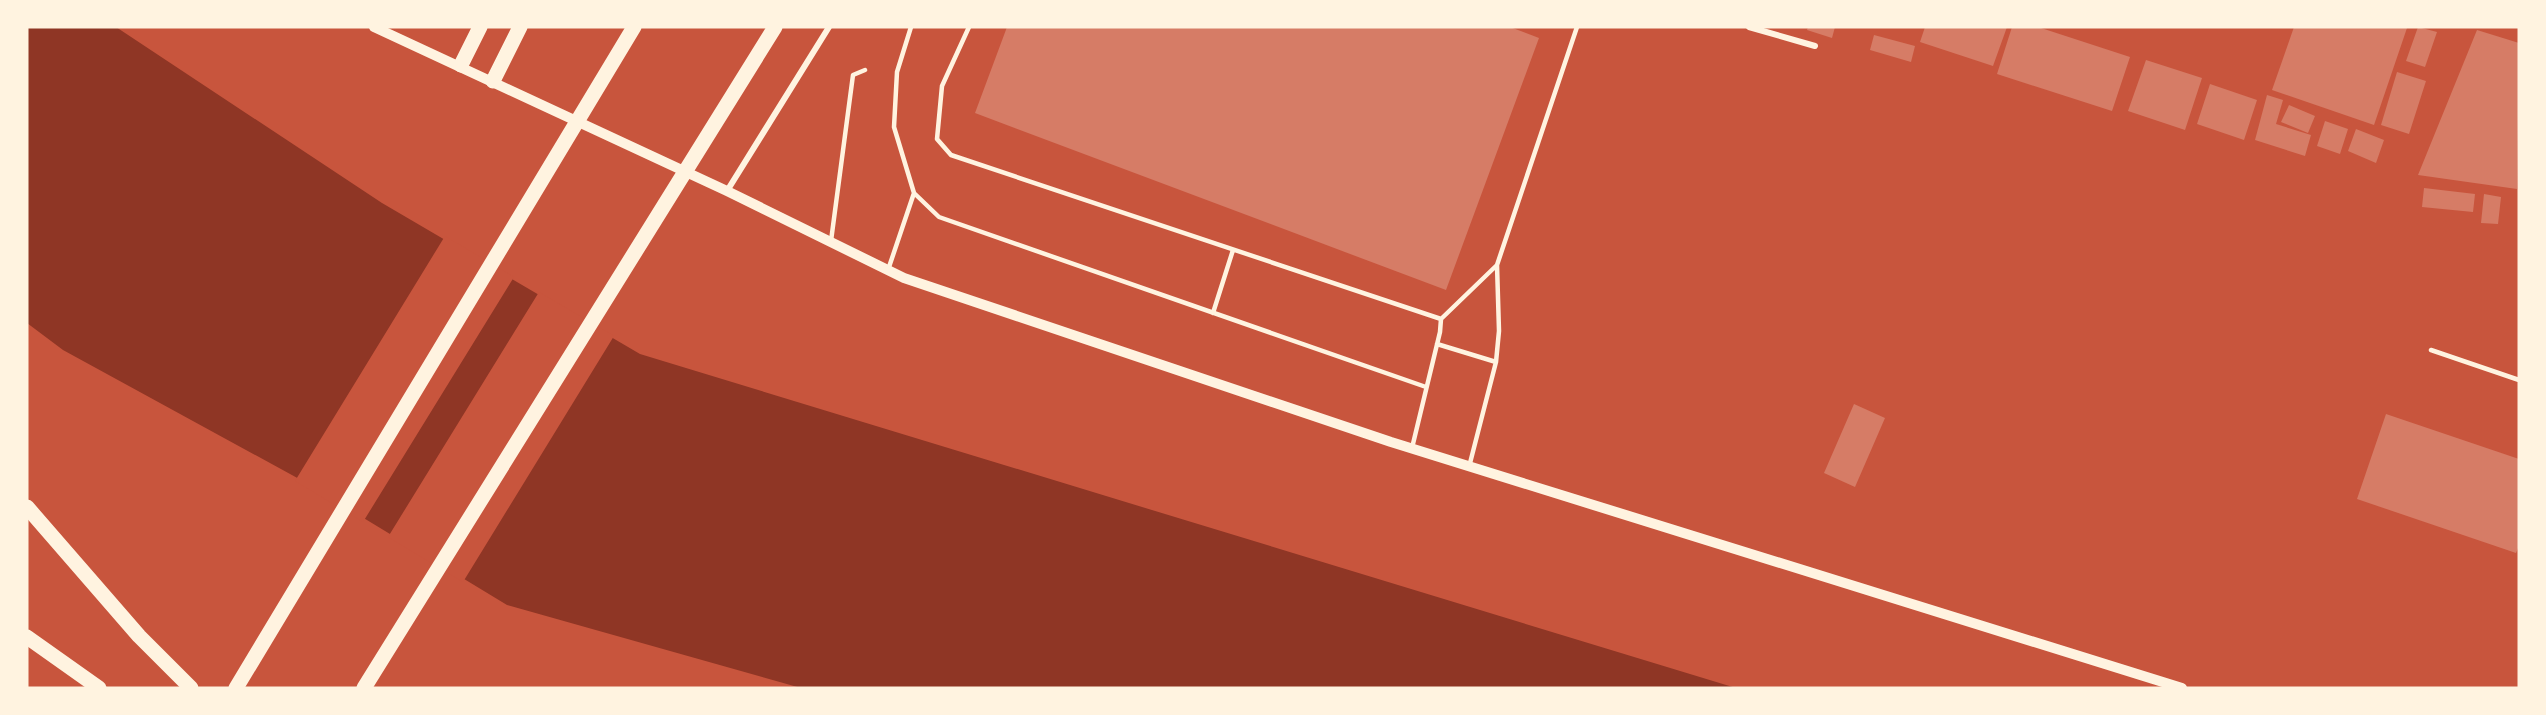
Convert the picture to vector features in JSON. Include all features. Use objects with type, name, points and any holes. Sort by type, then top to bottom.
[{"type":"main road","points":[[461,65],[480,27]]},
{"type":"main road","points":[[493,81],[520,27]]},
{"type":"main road","points":[[364,688],[775,27]]},
{"type":"main road","points":[[236,688],[631,30]]},
{"type":"main road","points":[[27,507],[139,636],[190,688]]},
{"type":"main road","points":[[27,637],[99,688]]},
{"type":"street","points":[[375,27],[461,65],[727,191],[904,278],[1468,467],[2182,688]]},
{"type":"street","points":[[727,191],[829,27]]},
{"type":"street","points":[[1749,27],[1815,46]]},
{"type":"lane","points":[[911,27],[897,72],[894,127],[914,193],[939,217],[1426,387]]},
{"type":"lane","points":[[969,27],[942,86],[937,139],[951,155],[1441,319]]},
{"type":"lane","points":[[1468,467],[1496,362],[1499,331],[1497,265],[1577,27]]},
{"type":"lane","points":[[831,241],[853,75],[865,70]]},
{"type":"lane","points":[[888,270],[914,193]]},
{"type":"lane","points":[[1213,313],[1233,250]]},
{"type":"lane","points":[[1412,448],[1441,319],[1497,265]]},
{"type":"lane","points":[[1437,344],[1496,362]]},
{"type":"lane","points":[[2432,350],[2519,380]]},
{"type":"shaded area","points":[[27,27],[116,27],[382,203],[640,354],[1736,688],[801,688],[507,605],[301,480],[63,350],[27,323]]},
{"type":"pier","points":[[445,236],[514,277],[363,522],[295,481]]},
{"type":"pier","points":[[539,292],[614,336],[463,582],[388,537]]},
{"type":"building","points":[[1007,27],[1510,27],[1539,38],[1446,290],[975,113]]},
{"type":"building","points":[[1808,27],[1835,27],[1832,38],[1807,30]]},
{"type":"building","points":[[1925,27],[2007,27],[1993,66],[1920,42]]},
{"type":"building","points":[[2012,27],[2038,27],[2130,57],[2112,111],[1997,74]]},
{"type":"building","points":[[2294,27],[2407,28],[2374,125],[2272,90]]},
{"type":"building","points":[[2418,27],[2437,32],[2425,67],[2406,61]]},
{"type":"building","points":[[2477,30],[2519,43],[2517,189],[2418,175]]},
{"type":"building","points":[[1874,35],[1915,46],[1911,62],[1870,50]]},
{"type":"building","points":[[2146,60],[2202,78],[2185,130],[2128,111]]},
{"type":"building","points":[[2397,72],[2426,81],[2409,134],[2381,125]]},
{"type":"building","points":[[2210,84],[2257,100],[2244,140],[2197,124]]},
{"type":"building","points":[[2267,95],[2283,100],[2276,124],[2311,135],[2305,156],[2255,140]]},
{"type":"building","points":[[2289,105],[2315,116],[2308,133],[2281,122]]},
{"type":"building","points":[[2325,121],[2348,129],[2340,154],[2317,146]]},
{"type":"building","points":[[2356,129],[2384,140],[2376,163],[2348,151]]},
{"type":"building","points":[[2424,188],[2475,194],[2473,212],[2422,207]]},
{"type":"building","points":[[2484,194],[2501,197],[2498,224],[2481,223]]},
{"type":"building","points":[[1854,404],[1885,418],[1855,487],[1824,473]]},
{"type":"building","points":[[2386,414],[2519,459],[2519,546],[2516,553],[2357,499]]}]
